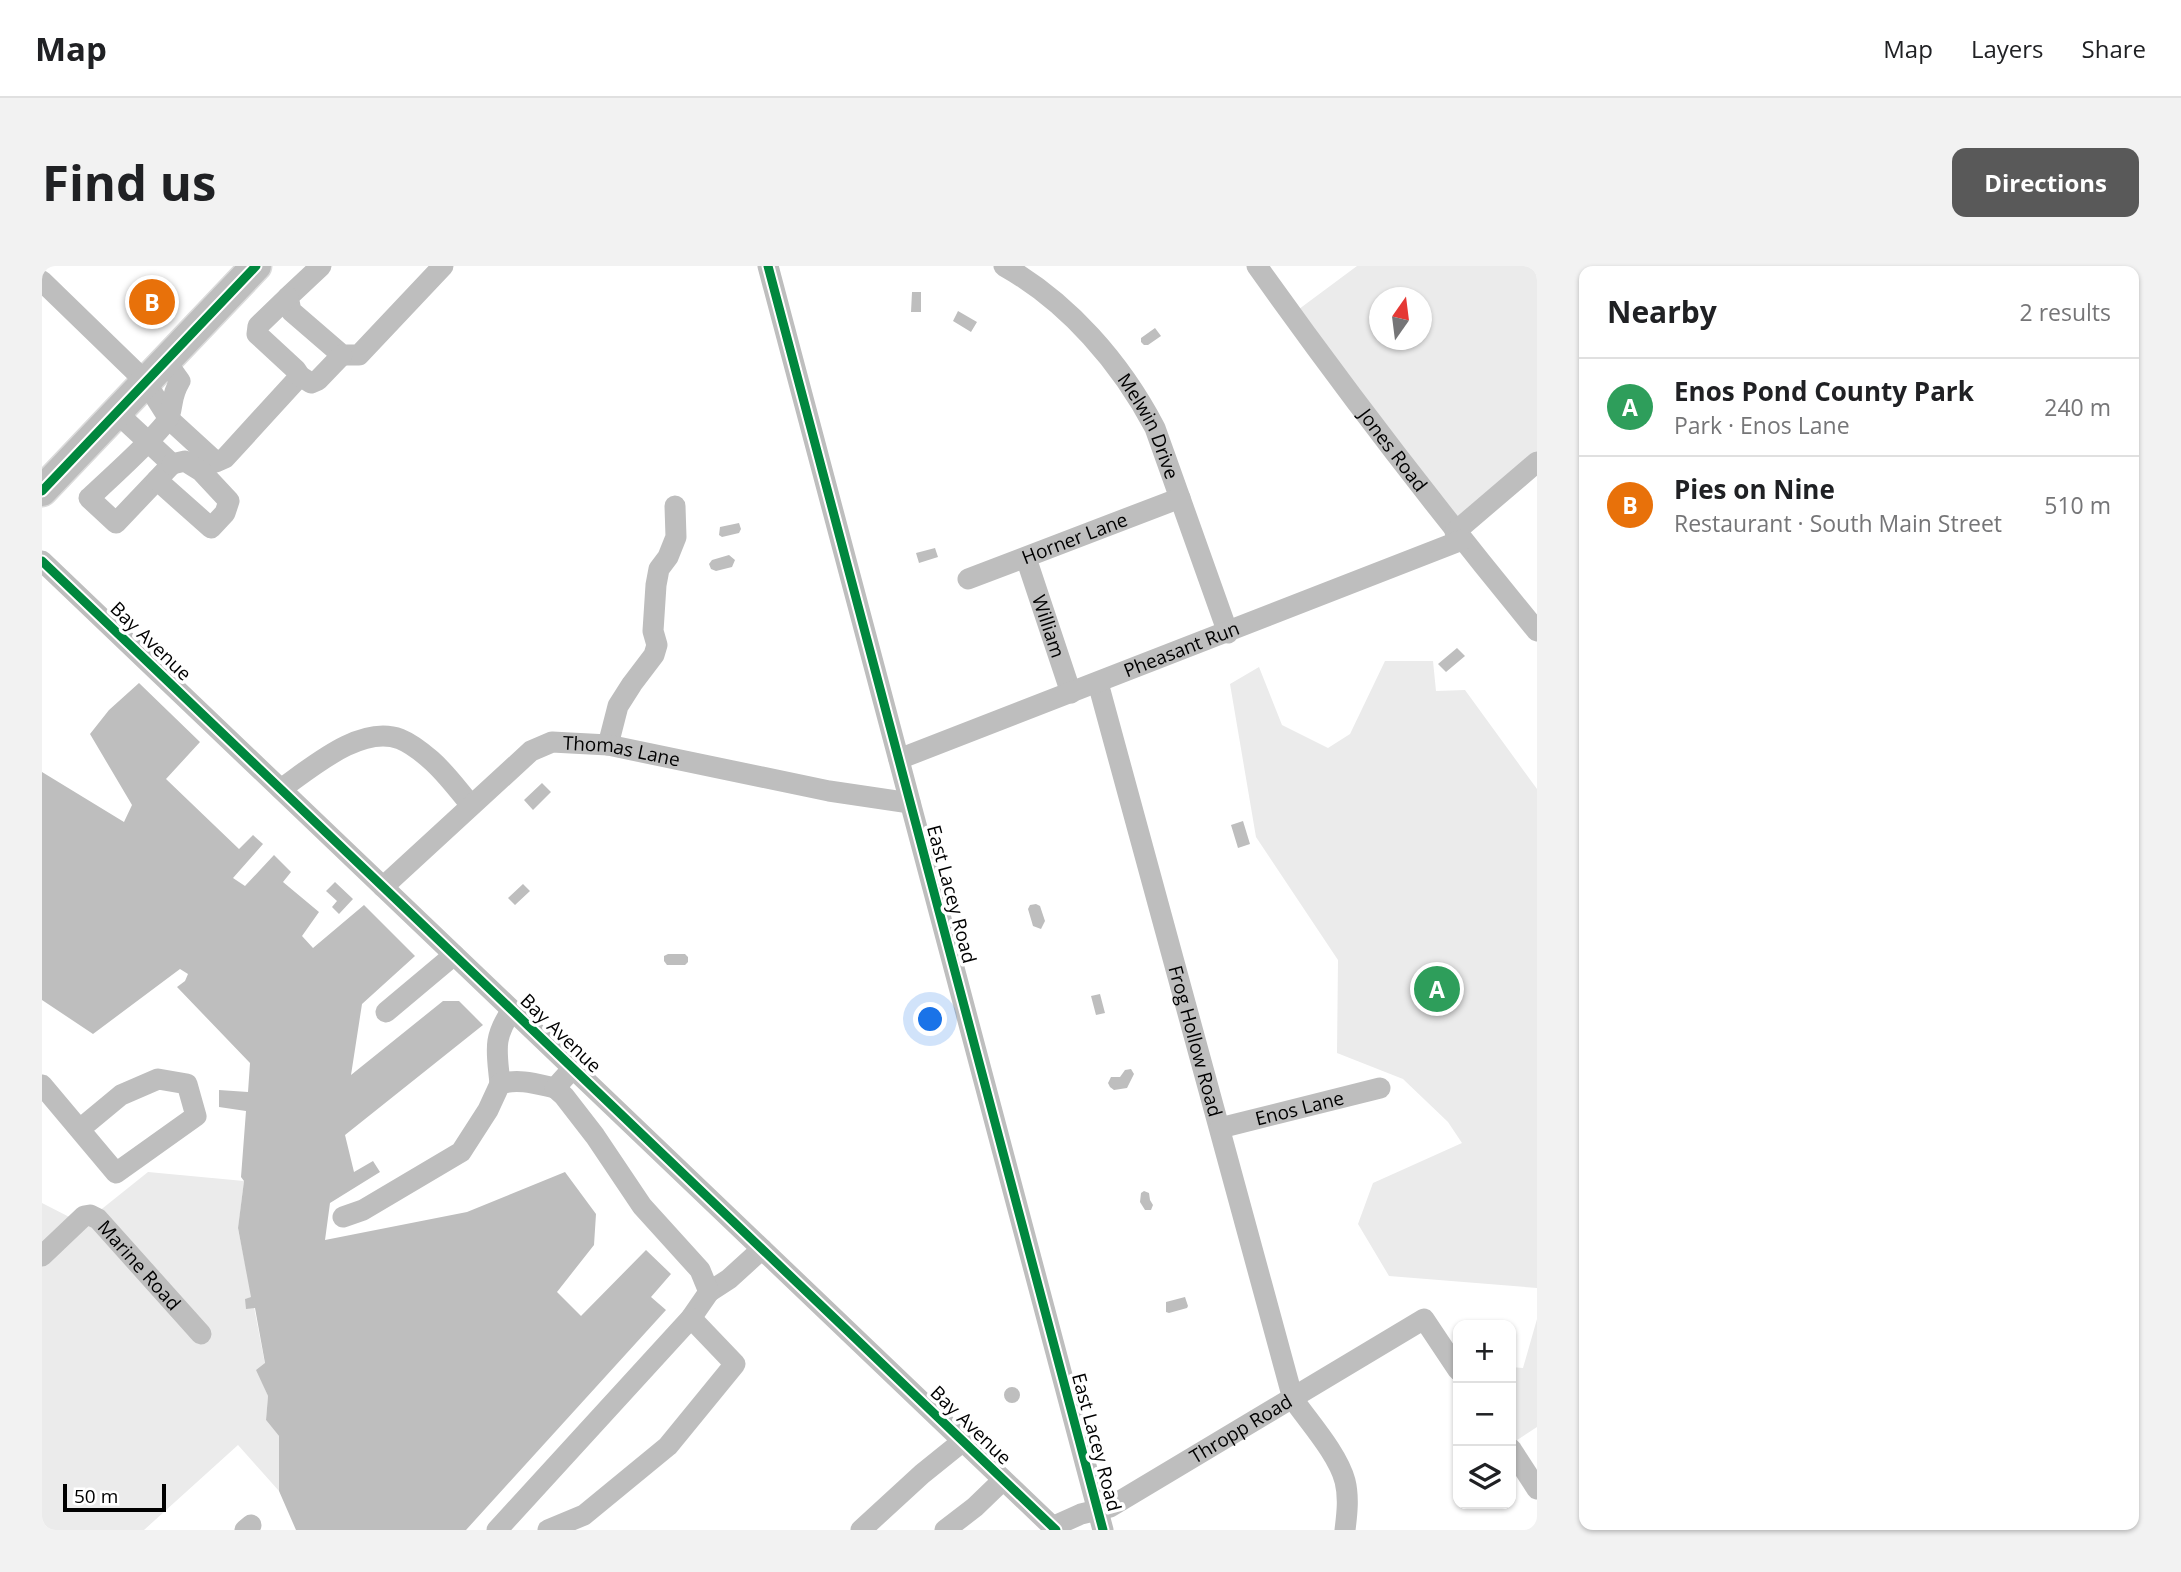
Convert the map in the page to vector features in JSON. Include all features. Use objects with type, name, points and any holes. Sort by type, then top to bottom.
[{"type":"highway","points":[[42,491],[256,266]]},
{"type":"street","points":[[321,266],[258,326],[257,334],[300,376],[311,383],[318,380],[342,355]]},
{"type":"street","points":[[288,297],[290,311],[342,355],[359,355],[443,266]]},
{"type":"street","name":"East Lacey Road","points":[[768,266],[1100,1520]]},
{"type":"street","name":"Melwin Drive","points":[[1004,266],[1021,276],[1080,324],[1129,385],[1155,428],[1228,633]]},
{"type":"street","name":"Jones Road","points":[[1256,266],[1330,368],[1459,536],[1537,631]]},
{"type":"street","points":[[42,281],[145,381],[169,419],[216,462],[225,458],[300,376]]},
{"type":"street","points":[[157,480],[211,528],[225,513],[229,500],[201,471],[185,461],[172,464],[116,523],[89,498],[169,419],[172,394],[180,381],[165,360]]},
{"type":"street","points":[[116,412],[172,464]]},
{"type":"street","name":"Pheasant Run","points":[[899,759],[1228,633],[1459,536],[1537,462]]},
{"type":"street","name":"Horner Lane","points":[[968,579],[1180,498]]},
{"type":"street","points":[[608,745],[618,706],[654,655],[657,645],[653,631],[656,585],[659,569],[668,557],[676,537],[675,506]]},
{"type":"street","name":"William","points":[[1026,558],[1071,693]]},
{"type":"street","name":"Bay Avenue","points":[[42,561],[1054,1528]]},
{"type":"street","name":"Frog Hollow Road","points":[[1098,683],[1293,1399],[1338,1465],[1345,1481],[1348,1498],[1345,1530]]},
{"type":"street","points":[[281,789],[354,741],[386,736],[402,740],[432,761],[471,805]]},
{"type":"street","name":"Thomas Lane","points":[[383,887],[531,751],[552,742],[608,745],[829,791],[909,803]]},
{"type":"street","points":[[386,1012],[454,955]]},
{"type":"street","points":[[343,1217],[363,1210],[461,1152],[488,1110],[500,1084],[496,1043],[502,1024],[512,1010]]},
{"type":"street","points":[[555,1088],[573,1068]]},
{"type":"street","points":[[42,1085],[116,1172],[196,1116],[187,1084],[158,1080],[121,1095],[80,1129]]},
{"type":"street","points":[[500,1084],[509,1081],[555,1088],[590,1130],[642,1206],[700,1270],[709,1292]]},
{"type":"street","name":"Enos Lane","points":[[1220,1128],[1380,1088]]},
{"type":"street","points":[[590,1130],[617,1111]]},
{"type":"street","name":"Marine Road","points":[[42,1256],[84,1216],[90,1215],[97,1219],[201,1334]]},
{"type":"street","points":[[497,1530],[691,1318],[709,1292],[729,1279],[762,1249]]},
{"type":"street","points":[[548,1530],[584,1515],[668,1446],[735,1364],[691,1318]]},
{"type":"street","name":"Thropp Road","points":[[1054,1528],[1080,1514],[1100,1520],[1110,1507],[1424,1319],[1453,1362]]},
{"type":"street","points":[[860,1530],[963,1441]]},
{"type":"street","points":[[1516,1457],[1537,1489]]},
{"type":"street","points":[[945,1530],[975,1507],[1003,1480]]},
{"type":"shaded area","points":[[1357,266],[1537,266],[1537,471],[1458,537],[1291,315]]},
{"type":"shaded area","points":[[912,292],[921,292],[921,312],[911,312]]},
{"type":"shaded area","points":[[958,311],[977,322],[971,332],[953,321]]},
{"type":"shaded area","points":[[1155,328],[1161,336],[1144,345],[1141,338]]},
{"type":"shaded area","points":[[739,523],[739,533],[722,537],[719,535],[720,527]]},
{"type":"shaded area","points":[[935,548],[938,557],[919,563],[916,553]]},
{"type":"shaded area","points":[[729,555],[735,560],[732,567],[716,571],[711,569],[709,564],[712,560]]},
{"type":"shaded area","points":[[1457,648],[1465,656],[1446,672],[1438,664]]},
{"type":"shaded area","points":[[1385,661],[1433,661],[1436,691],[1465,690],[1537,789],[1537,1288],[1389,1276],[1358,1224],[1373,1183],[1462,1143],[1448,1122],[1403,1079],[1337,1053],[1338,960],[1256,837],[1230,684],[1259,667],[1282,725],[1328,748],[1350,734]]},
{"type":"shaded area","points":[[139,683],[200,742],[166,779],[239,849],[253,835],[263,844],[233,878],[245,886],[274,855],[291,872],[283,882],[319,912],[302,936],[313,948],[364,905],[415,956],[362,1004],[351,1075],[443,1001],[459,1001],[483,1025],[345,1135],[354,1172],[373,1161],[380,1172],[330,1203],[325,1240],[467,1212],[565,1172],[596,1214],[594,1245],[557,1292],[581,1316],[646,1250],[671,1274],[651,1297],[666,1310],[466,1530],[296,1530],[279,1491],[279,1436],[266,1420],[268,1396],[256,1370],[265,1363],[255,1308],[246,1309],[245,1299],[251,1297],[238,1228],[244,1181],[241,1177],[246,1111],[219,1107],[219,1090],[248,1092],[250,1063],[177,987],[185,981],[188,974],[180,969],[93,1034],[42,1000],[42,772],[124,822],[132,805],[90,734],[109,710]]},
{"type":"shaded area","points":[[542,783],[551,792],[533,810],[524,800]]},
{"type":"shaded area","points":[[1243,821],[1250,844],[1238,848],[1231,825]]},
{"type":"shaded area","points":[[335,882],[353,899],[339,914],[332,907],[337,901],[326,891]]},
{"type":"shaded area","points":[[523,884],[530,891],[515,905],[508,898]]},
{"type":"shaded area","points":[[1030,905],[1040,906],[1045,921],[1041,929],[1033,926],[1028,909]]},
{"type":"shaded area","points":[[685,954],[688,962],[685,965],[667,965],[664,956]]},
{"type":"shaded area","points":[[1100,994],[1105,1013],[1096,1015],[1091,996]]},
{"type":"shaded area","points":[[1131,1069],[1134,1074],[1127,1088],[1114,1090],[1110,1087],[1108,1083],[1111,1077],[1120,1077],[1125,1070]]},
{"type":"shaded area","points":[[148,1172],[244,1181],[238,1229],[252,1297],[245,1299],[254,1307],[265,1364],[257,1370],[268,1396],[266,1420],[279,1436],[279,1491],[238,1445],[144,1530],[42,1530],[42,1203],[83,1224]]},
{"type":"shaded area","points":[[1141,1193],[1149,1193],[1153,1205],[1151,1210],[1145,1210],[1140,1202]]},
{"type":"shaded area","points":[[1185,1297],[1187,1308],[1166,1312],[1166,1302]]},
{"type":"shaded area","points":[[1537,1319],[1537,1427],[1516,1441],[1516,1367],[1523,1368]]},
{"type":"shaded area","points":[[1012,1387],[1020,1395],[1012,1403],[1004,1395]]},
{"type":"cycle path","points":[[42,491],[256,266]]},
{"type":"cycle path","points":[[768,266],[1103,1530]]},
{"type":"cycle path","points":[[42,561],[1056,1530]]},
{"type":"place","name":"Pies on Nine","points":[[152,302]]},
{"type":"place","name":"Enos Pond County Park","points":[[1437,989]]}]
